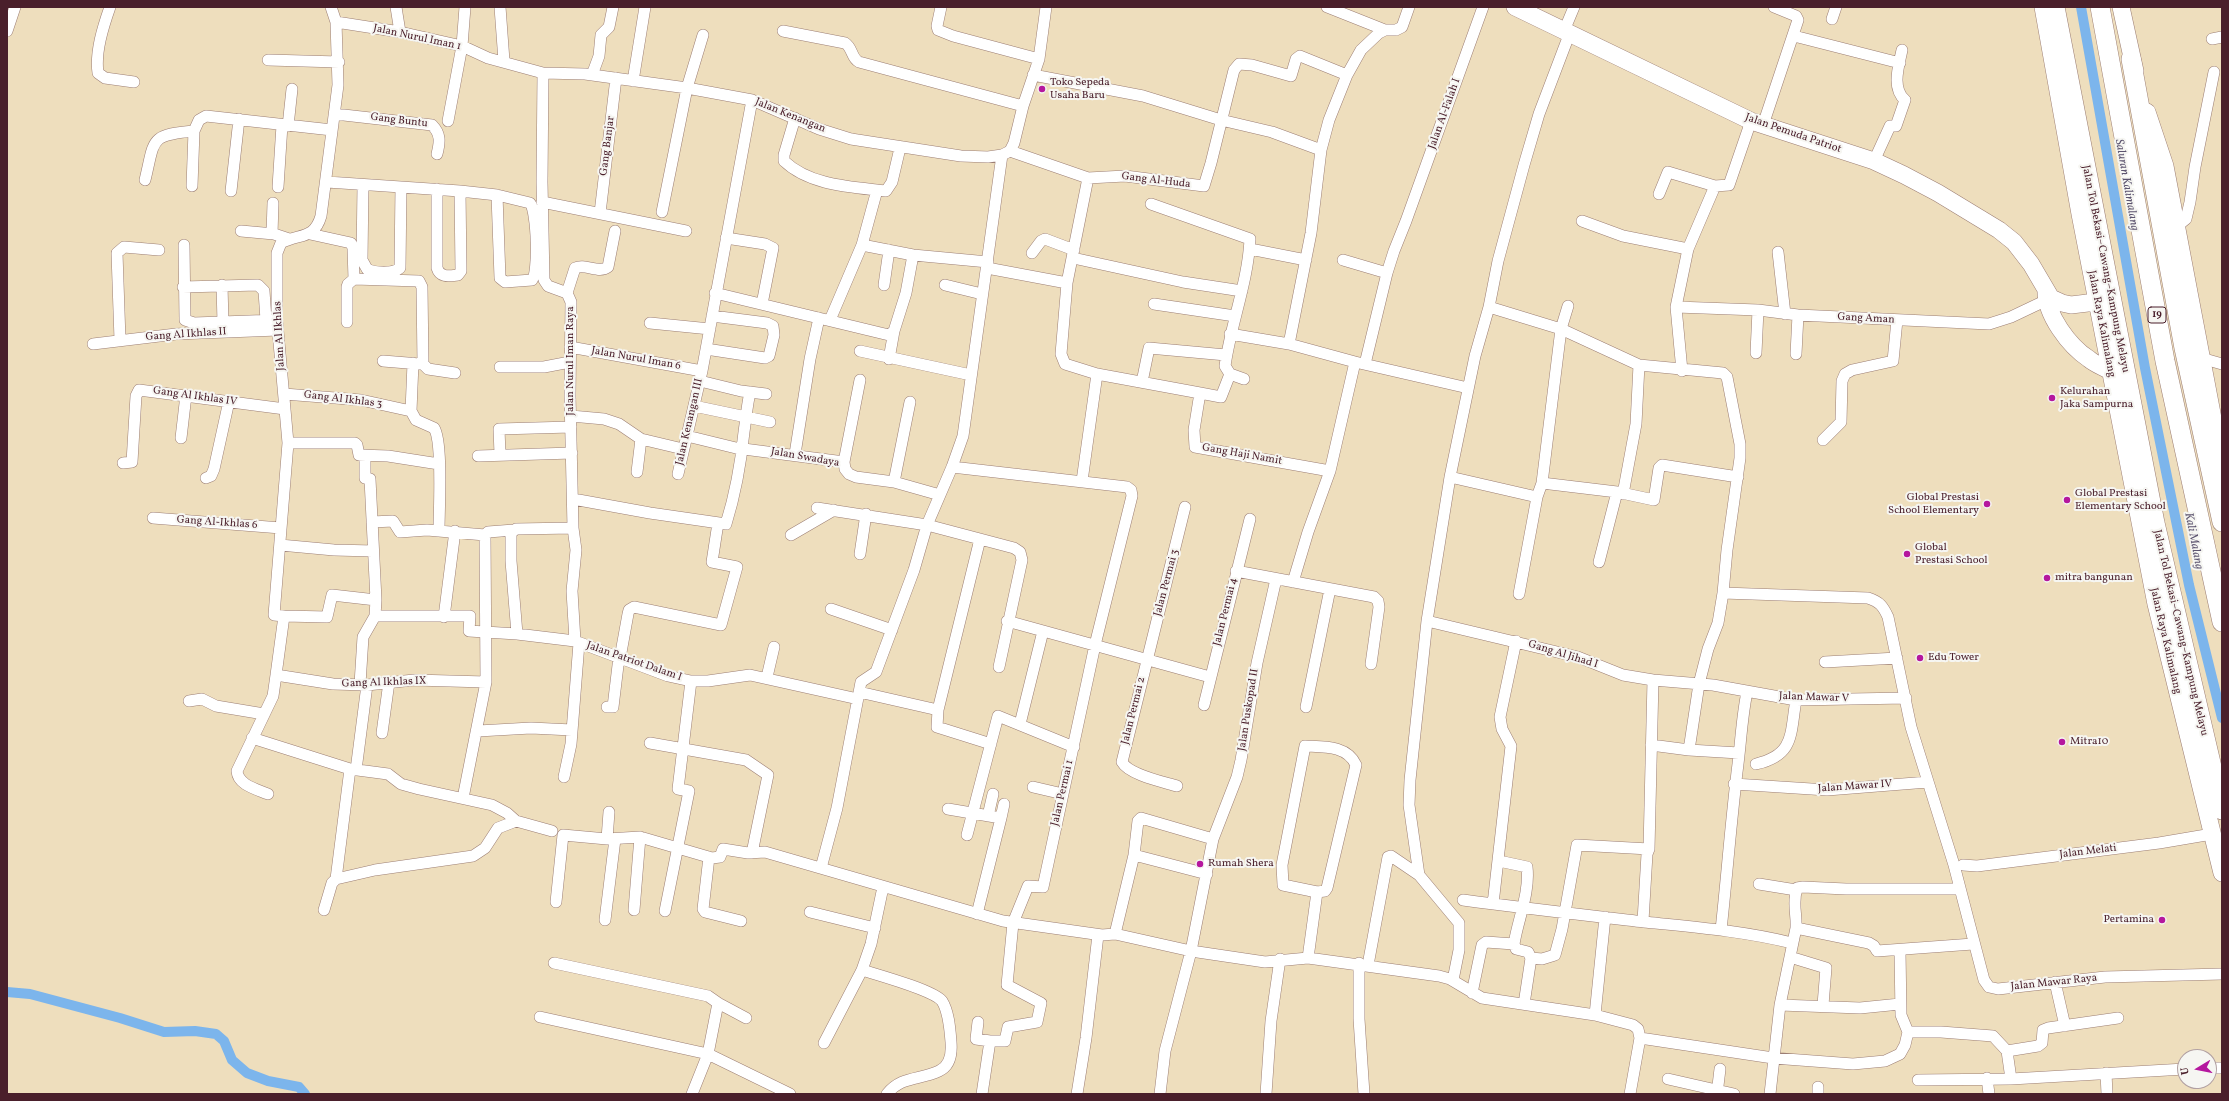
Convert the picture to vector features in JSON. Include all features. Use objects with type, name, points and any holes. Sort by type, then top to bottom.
[{"type":"highway","name":"Jalan Tol Bekasi–Cawang–Kampung Melayu","points":[[2055,7],[2155,523],[2217,824]]},
{"type":"highway","name":"19","points":[[2100,7],[2165,361],[2222,622]]},
{"type":"highway","points":[[2131,59],[2184,348],[2222,522]]},
{"type":"main road","name":"Jalan Pemuda Patriot","points":[[1515,7],[1757,123],[1874,161],[1938,193],[1999,230],[2024,254],[2048,297],[2060,329],[2073,346],[2088,359],[2110,371]]},
{"type":"main road","name":"Jalan Raya Kalimalang","points":[[2043,7],[2096,302],[2156,604],[2217,824],[2222,873]]},
{"type":"main road","points":[[2121,7],[2131,59],[2165,166],[2222,466]]},
{"type":"main road","points":[[2048,297],[2071,305],[2096,302]]},
{"type":"street","points":[[7,31],[16,7]]},
{"type":"street","points":[[110,7],[104,24],[97,65],[98,73],[105,78],[134,82]]},
{"type":"street","points":[[310,234],[319,223],[335,114],[338,62],[336,22],[331,7]]},
{"type":"street","points":[[396,7],[400,32]]},
{"type":"street","points":[[448,122],[462,46],[465,7]]},
{"type":"street","points":[[500,7],[504,61]]},
{"type":"street","points":[[592,75],[599,56],[601,35],[609,27],[613,7]]},
{"type":"street","points":[[633,81],[645,7]]},
{"type":"street","points":[[941,7],[937,26],[938,30],[953,36],[1039,59]]},
{"type":"street","points":[[821,868],[837,808],[861,682],[876,672],[914,570],[927,524],[952,467],[962,436],[982,294],[1006,153],[1014,143],[1023,106],[1039,59],[1046,7]]},
{"type":"street","points":[[1327,7],[1385,30],[1396,30],[1402,27],[1409,7]]},
{"type":"street","name":"Jalan Al-Falah I","points":[[1293,582],[1308,532],[1330,471],[1360,363],[1394,251],[1483,7]]},
{"type":"street","points":[[1419,875],[1409,805],[1413,752],[1427,621],[1450,477],[1468,388],[1480,335],[1489,307],[1498,261],[1524,164],[1539,114],[1567,33],[1574,7]]},
{"type":"street","points":[[1660,194],[1668,172],[1716,186],[1729,185],[1794,36],[1797,17],[1774,7]]},
{"type":"street","points":[[1832,19],[1836,7]]},
{"type":"street","name":"Jalan Nurul Iman 1","points":[[336,22],[400,32],[462,46],[488,58],[504,61],[543,73]]},
{"type":"street","points":[[1289,344],[1306,260],[1322,150],[1329,120],[1347,75],[1367,43],[1385,30]]},
{"type":"street","points":[[783,31],[846,43],[849,46],[855,60],[858,62],[1023,106]]},
{"type":"street","points":[[662,212],[687,88],[703,35]]},
{"type":"street","points":[[1794,36],[1900,63]]},
{"type":"street","points":[[1874,161],[1890,126],[1896,126],[1905,100],[1899,94],[1896,80],[1902,50]]},
{"type":"street","points":[[1222,120],[1234,70],[1239,64],[1252,65],[1291,76],[1296,59],[1300,56],[1347,75]]},
{"type":"street","points":[[268,60],[338,62]]},
{"type":"street","points":[[2176,227],[2186,219],[2214,72]]},
{"type":"street","name":"Jalan Kenangan","points":[[543,73],[592,75],[616,78],[687,88],[752,100],[819,129],[851,139],[900,148],[961,156],[1006,153]]},
{"type":"street","name":"Jalan Nurul Iman Raya","points":[[543,73],[542,202],[544,283],[568,293],[571,302],[570,362],[573,528],[576,550],[572,591],[577,642],[571,744],[564,778]]},
{"type":"street","points":[[1033,75],[1143,96],[1222,120],[1272,132],[1322,150]]},
{"type":"street","name":"Gang Banjar","points":[[600,213],[616,78]]},
{"type":"street","points":[[278,187],[285,125],[292,89]]},
{"type":"street","name":"Jalan Kenangan III","points":[[678,474],[701,376],[710,330],[715,293],[752,100]]},
{"type":"street","name":"Gang Buntu","points":[[335,114],[432,125],[437,130],[439,136],[437,154]]},
{"type":"street","points":[[192,186],[194,131],[199,120],[206,116],[332,130]]},
{"type":"street","points":[[795,118],[784,155],[784,161],[804,175],[812,178],[848,187],[886,191],[892,182],[900,148]]},
{"type":"street","points":[[231,191],[239,119]]},
{"type":"street","name":"Gang Al-Huda","points":[[1088,178],[1125,176],[1204,186],[1222,120]]},
{"type":"street","points":[[145,180],[153,146],[157,139],[162,136],[194,131]]},
{"type":"street","points":[[1006,153],[1088,178],[1067,283],[1062,333],[1062,359],[1065,364],[1097,374],[1221,397],[1230,374]]},
{"type":"street","points":[[326,182],[460,191],[496,195],[526,201],[533,206],[536,272],[534,278],[529,281],[505,282],[500,278],[496,195]]},
{"type":"street","points":[[363,185],[362,260],[367,270],[372,271],[388,272],[400,268],[401,188]]},
{"type":"street","points":[[1682,370],[1676,307],[1688,249],[1716,186]]},
{"type":"street","points":[[437,189],[437,268],[439,273],[443,275],[458,275],[461,271],[460,191]]},
{"type":"street","points":[[795,454],[810,359],[825,319],[862,245],[877,190]]},
{"type":"street","points":[[542,202],[686,231]]},
{"type":"street","points":[[272,234],[273,203]]},
{"type":"street","points":[[1151,204],[1250,237],[1250,249],[1242,291],[1230,334],[1225,368],[1230,374],[1244,379]]},
{"type":"street","points":[[1582,221],[1623,236],[1688,249]]},
{"type":"street","points":[[241,231],[272,234],[289,239],[310,234],[351,243],[353,248],[354,280]]},
{"type":"street","points":[[568,293],[575,268],[582,267],[604,270],[608,267],[615,231]]},
{"type":"street","points":[[726,238],[765,244],[773,248],[762,304]]},
{"type":"street","name":"Jalan Al Ikhlas","points":[[284,616],[274,615],[288,443],[284,394],[274,323],[277,253],[281,243],[289,239]]},
{"type":"street","points":[[1032,253],[1041,241],[1045,239],[1073,254],[1183,282],[1242,291]]},
{"type":"street","points":[[183,287],[255,284],[261,286],[274,323],[189,322],[185,320],[183,287],[184,245]]},
{"type":"street","points":[[862,245],[913,255],[987,265],[1067,283]]},
{"type":"street","points":[[120,340],[117,253],[124,247],[159,250]]},
{"type":"street","points":[[1250,249],[1306,260]]},
{"type":"street","points":[[884,285],[889,250]]},
{"type":"street","points":[[1778,252],[1785,314]]},
{"type":"street","points":[[889,359],[894,332],[906,294],[913,255]]},
{"type":"street","points":[[1343,260],[1387,273]]},
{"type":"street","points":[[347,322],[347,287],[354,280],[416,280],[421,283],[418,364],[411,411],[416,420],[434,428],[437,432],[439,464],[439,530]]},
{"type":"street","points":[[222,285],[223,322]]},
{"type":"street","points":[[945,285],[982,294]]},
{"type":"street","points":[[715,293],[887,335],[894,332]]},
{"type":"street","name":"Gang Aman","points":[[1676,307],[1758,310],[1798,315],[1989,324],[2011,317],[2048,297]]},
{"type":"street","points":[[1154,304],[1235,316]]},
{"type":"street","points":[[1519,594],[1537,497],[1542,483],[1561,329],[1568,306]]},
{"type":"street","points":[[1489,307],[1561,329],[1639,365],[1723,373],[1727,377],[1740,444],[1738,477],[1727,550],[1724,593],[1718,623],[1708,649],[1699,684],[1689,750]]},
{"type":"street","points":[[1756,353],[1758,310]]},
{"type":"street","points":[[1796,354],[1798,315]]},
{"type":"street","points":[[706,349],[765,358],[769,356],[774,336],[773,326],[767,323],[712,316]]},
{"type":"street","points":[[1823,440],[1841,422],[1842,381],[1845,374],[1852,370],[1888,364],[1893,361],[1896,320]]},
{"type":"street","name":"Gang Al Ikhlas II","points":[[94,344],[274,323]]},
{"type":"street","points":[[650,323],[710,330]]},
{"type":"street","points":[[1230,334],[1289,344],[1360,363],[1468,388]]},
{"type":"street","name":"Jalan Nurul Iman 6","points":[[570,347],[701,376],[750,392],[766,394]]},
{"type":"street","points":[[1142,382],[1149,348],[1226,355]]},
{"type":"street","points":[[860,351],[889,359],[908,360],[938,369],[971,375]]},
{"type":"street","points":[[2201,358],[2222,364]]},
{"type":"street","points":[[383,361],[418,364],[428,369],[455,373]]},
{"type":"street","points":[[500,367],[544,367],[570,362]]},
{"type":"street","points":[[1599,562],[1620,493],[1636,424],[1639,365]]},
{"type":"street","points":[[952,467],[1082,481],[1097,374]]},
{"type":"street","points":[[844,462],[860,380]]},
{"type":"street","name":"Gang Al Ikhlas IV","points":[[123,463],[132,462],[137,391],[142,390],[186,395],[285,409]]},
{"type":"street","points":[[573,499],[726,524],[733,497],[750,392]]},
{"type":"street","name":"Gang Haji Namit","points":[[1200,393],[1194,430],[1195,447],[1330,471]]},
{"type":"street","name":"Gang Al Ikhlas 3","points":[[284,394],[361,400],[411,411]]},
{"type":"street","points":[[181,438],[186,395]]},
{"type":"street","points":[[206,478],[210,476],[214,469],[229,401]]},
{"type":"street","points":[[894,482],[910,402]]},
{"type":"street","points":[[694,406],[770,422]]},
{"type":"street","points":[[500,454],[499,429],[604,419],[619,424],[641,439],[683,449]]},
{"type":"street","name":"Jalan Swadaya","points":[[686,436],[741,448],[795,454],[844,462],[845,469],[849,474],[856,477],[894,482],[940,495]]},
{"type":"street","points":[[637,472],[641,439]]},
{"type":"street","points":[[288,443],[355,443],[358,445],[358,454],[388,456],[439,464]]},
{"type":"street","points":[[478,456],[500,454],[572,453]]},
{"type":"street","points":[[336,879],[353,770],[364,685],[363,637],[375,616],[376,600],[370,479],[365,478],[365,455]]},
{"type":"street","points":[[1542,483],[1655,499],[1659,468],[1662,465],[1738,477]]},
{"type":"street","points":[[1450,477],[1537,497]]},
{"type":"street","name":"Jalan Permai 1","points":[[1013,923],[1028,886],[1043,887],[1095,645],[1132,496],[1131,490],[1127,487],[1082,481]]},
{"type":"street","name":"Jalan Permai 3","points":[[1147,659],[1185,507]]},
{"type":"street","points":[[817,508],[927,524],[1014,548],[1020,552],[1022,560],[1007,621],[999,667]]},
{"type":"street","points":[[791,535],[834,510]]},
{"type":"street","points":[[860,554],[866,514]]},
{"type":"street","name":"Gang Al-Ikhlas 6","points":[[153,518],[281,528]]},
{"type":"street","name":"Jalan Permai 4","points":[[1204,705],[1250,519]]},
{"type":"street","points":[[372,522],[393,521],[400,532],[439,530],[485,535],[488,532],[573,528]]},
{"type":"street","points":[[607,707],[612,707],[629,610],[634,607],[721,625],[737,567],[712,562],[718,523]]},
{"type":"street","points":[[514,530],[512,533],[511,561],[517,634]]},
{"type":"street","points":[[375,616],[444,617],[455,531]]},
{"type":"street","points":[[463,798],[478,731],[486,682],[485,535]]},
{"type":"street","points":[[980,539],[938,710],[937,727],[991,744]]},
{"type":"street","points":[[280,545],[334,550],[373,551]]},
{"type":"street","points":[[1236,571],[1374,597],[1378,601],[1379,607],[1370,664]]},
{"type":"street","name":"Jalan Puskopad II","points":[[1160,1094],[1169,1029],[1191,951],[1213,839],[1237,777],[1241,760],[1257,663],[1276,579]]},
{"type":"street","points":[[1306,707],[1330,589]]},
{"type":"street","name":"Jalan Mawar Raya","points":[[1724,593],[1868,598],[1878,601],[1884,606],[1888,617],[1911,727],[1960,889],[1973,944],[1984,980],[1993,989],[2105,977],[2222,974]]},
{"type":"street","points":[[268,794],[244,783],[237,777],[237,771],[273,696],[280,675],[284,616],[327,617],[332,595],[376,600]]},
{"type":"street","points":[[831,609],[892,630]]},
{"type":"street","name":"Jalan Patriot Dalam I","points":[[444,617],[470,616],[469,631],[517,634],[577,642],[668,676],[691,681],[708,681],[750,674],[938,710]]},
{"type":"street","points":[[1007,621],[1210,677]]},
{"type":"street","name":"Gang Al Jihad I","points":[[1427,621],[1578,658],[1623,675],[1653,680],[1699,684]]},
{"type":"street","points":[[1020,724],[1044,631]]},
{"type":"street","points":[[1493,904],[1511,746],[1502,729],[1500,717],[1516,642]]},
{"type":"street","points":[[767,677],[774,647]]},
{"type":"street","points":[[1825,662],[1897,658]]},
{"type":"street","name":"Jalan Permai 2","points":[[1147,659],[1122,762],[1125,767],[1134,772],[1177,786]]},
{"type":"street","name":"Gang Al Ikhlas IX","points":[[280,675],[317,683],[364,685],[389,682],[486,682]]},
{"type":"street","points":[[1643,922],[1646,854],[1649,849],[1653,680]]},
{"type":"street","points":[[665,911],[689,791],[678,789],[691,681]]},
{"type":"street","points":[[382,733],[389,682]]},
{"type":"street","name":"Jalan Mawar V","points":[[1699,684],[1796,700],[1906,698]]},
{"type":"street","points":[[1720,930],[1727,880],[1734,784],[1746,692]]},
{"type":"street","points":[[190,701],[202,699],[216,706],[264,714]]},
{"type":"street","points":[[1756,764],[1776,757],[1787,748],[1796,700]]},
{"type":"street","points":[[967,835],[998,716],[1074,747]]},
{"type":"street","points":[[478,731],[531,728],[572,730]]},
{"type":"street","points":[[252,738],[353,770],[388,774],[400,784],[498,807],[516,821],[552,831]]},
{"type":"street","points":[[650,743],[746,760],[768,776],[752,853]]},
{"type":"street","points":[[1651,745],[1689,750],[1739,753]]},
{"type":"street","points":[[1305,746],[1342,750],[1352,757],[1356,765],[1327,888],[1325,891],[1317,892],[1283,885],[1282,879],[1282,865],[1305,746]]},
{"type":"street","name":"Jalan Mawar IV","points":[[1734,784],[1827,790],[1928,782]]},
{"type":"street","points":[[1033,786],[1063,794]]},
{"type":"street","points":[[988,816],[993,794]]},
{"type":"street","points":[[977,914],[1004,804]]},
{"type":"street","points":[[948,809],[1000,818]]},
{"type":"street","points":[[605,920],[611,839],[609,812]]},
{"type":"street","points":[[1116,934],[1134,855],[1138,821],[1141,818],[1213,839]]},
{"type":"street","points":[[324,910],[332,883],[336,879],[375,870],[473,856],[485,848],[498,828],[516,821]]},
{"type":"street","name":"Jalan Melati","points":[[1963,865],[1977,866],[2159,843],[2217,824]]},
{"type":"street","points":[[556,902],[563,834],[611,839],[640,837],[709,857],[720,857],[722,849],[752,853],[765,852],[977,914],[1013,923],[1098,935],[1116,934],[1191,951],[1265,962],[1280,959],[1308,958],[1363,964],[1453,980],[1482,998],[1595,1015],[1633,1024],[1638,1030],[1640,1038],[1630,1094]]},
{"type":"street","points":[[634,910],[640,837]]},
{"type":"street","points":[[1531,958],[1542,959],[1555,955],[1565,913],[1577,845],[1649,849]]},
{"type":"street","points":[[1134,855],[1207,874]]},
{"type":"street","points":[[709,857],[703,909],[705,912],[741,921]]},
{"type":"street","points":[[1364,1094],[1359,1019],[1363,964],[1388,857],[1394,857],[1419,875],[1459,923],[1459,950],[1453,980]]},
{"type":"street","points":[[1499,861],[1526,867],[1528,876],[1523,909],[1514,944],[1516,949],[1528,952],[1531,958],[1524,1004]]},
{"type":"street","points":[[1759,884],[1796,890],[1802,886],[1846,889],[1960,889]]},
{"type":"street","points":[[824,1043],[862,970],[874,928],[883,887]]},
{"type":"street","points":[[1770,1094],[1780,1004],[1796,928],[1797,918],[1794,907],[1796,890]]},
{"type":"street","points":[[1308,958],[1317,892]]},
{"type":"street","points":[[1463,900],[1523,909],[1720,930],[1762,936],[1792,943]]},
{"type":"street","points":[[810,912],[874,928]]},
{"type":"street","points":[[1595,1015],[1605,917]]},
{"type":"street","points":[[978,1022],[976,1039],[1004,1041],[1008,1028],[1037,1022],[1041,1003],[1007,985],[1013,923]]},
{"type":"street","points":[[1796,928],[1872,944],[1877,951],[1900,951],[1904,948],[1973,944]]},
{"type":"street","points":[[1077,1094],[1086,1038],[1098,935]]},
{"type":"street","points":[[1472,993],[1482,945],[1486,942],[1514,944]]},
{"type":"street","points":[[1640,1038],[1773,1058],[1853,1064],[1876,1063],[1900,1054],[1905,1045],[1908,1032],[1902,1022],[1900,1004],[1900,951]]},
{"type":"street","points":[[1790,957],[1826,968],[1823,1005]]},
{"type":"street","points":[[1266,1094],[1271,1021],[1280,959]]},
{"type":"street","points":[[554,963],[708,996],[746,1018]]},
{"type":"street","points":[[862,970],[930,993],[941,1000],[949,1022],[952,1052],[948,1064],[939,1071],[896,1084],[887,1094]]},
{"type":"street","points":[[2055,982],[2065,1026]]},
{"type":"street","points":[[692,1094],[708,1054],[718,1003]]},
{"type":"street","points":[[1780,1004],[1860,1008],[1900,1004]]},
{"type":"street","points":[[540,1017],[708,1054],[790,1094]]},
{"type":"street","points":[[2007,1051],[2038,1046],[2042,1043],[2045,1028],[2118,1018]]},
{"type":"street","points":[[1908,1032],[1941,1032],[1993,1036],[2007,1051],[2011,1079]]},
{"type":"street","points":[[982,1094],[990,1041]]},
{"type":"street","points":[[1717,1093],[1720,1069]]},
{"type":"street","points":[[1918,1080],[1987,1078],[2011,1079],[2177,1069]]},
{"type":"street","points":[[2106,1073],[2107,1094]]},
{"type":"street","points":[[1987,1078],[1989,1094]]},
{"type":"street","points":[[1668,1080],[1717,1093],[1734,1094]]},
{"type":"waterway","name":"Saluran Kalimalang","points":[[2081,7],[2145,368],[2189,585],[2222,718]]},
{"type":"waterway","points":[[7,992],[30,994],[120,1018],[164,1032],[195,1031],[216,1034],[224,1041],[232,1060],[247,1073],[268,1081],[299,1087],[305,1094]]},
{"type":"place","name":"Toko Sepeda Usaha Baru","points":[[1042,89]]},
{"type":"place","name":"Kelurahan Jaka Sampurna","points":[[2052,398]]},
{"type":"place","name":"Global Prestasi Elementary School","points":[[2067,500]]},
{"type":"place","name":"Global Prestasi School Elementary","points":[[1987,504]]},
{"type":"place","name":"Global Prestasi School","points":[[1907,554]]},
{"type":"place","name":"mitra bangunan","points":[[2047,578]]},
{"type":"place","name":"Edu Tower","points":[[1920,658]]},
{"type":"place","name":"Mitra10","points":[[2062,742]]},
{"type":"place","name":"Rumah Shera","points":[[1200,864]]},
{"type":"place","name":"Pertamina","points":[[2162,920]]},
{"type":"water label","name":"Kali Malang","points":[[2193,541]]}]
